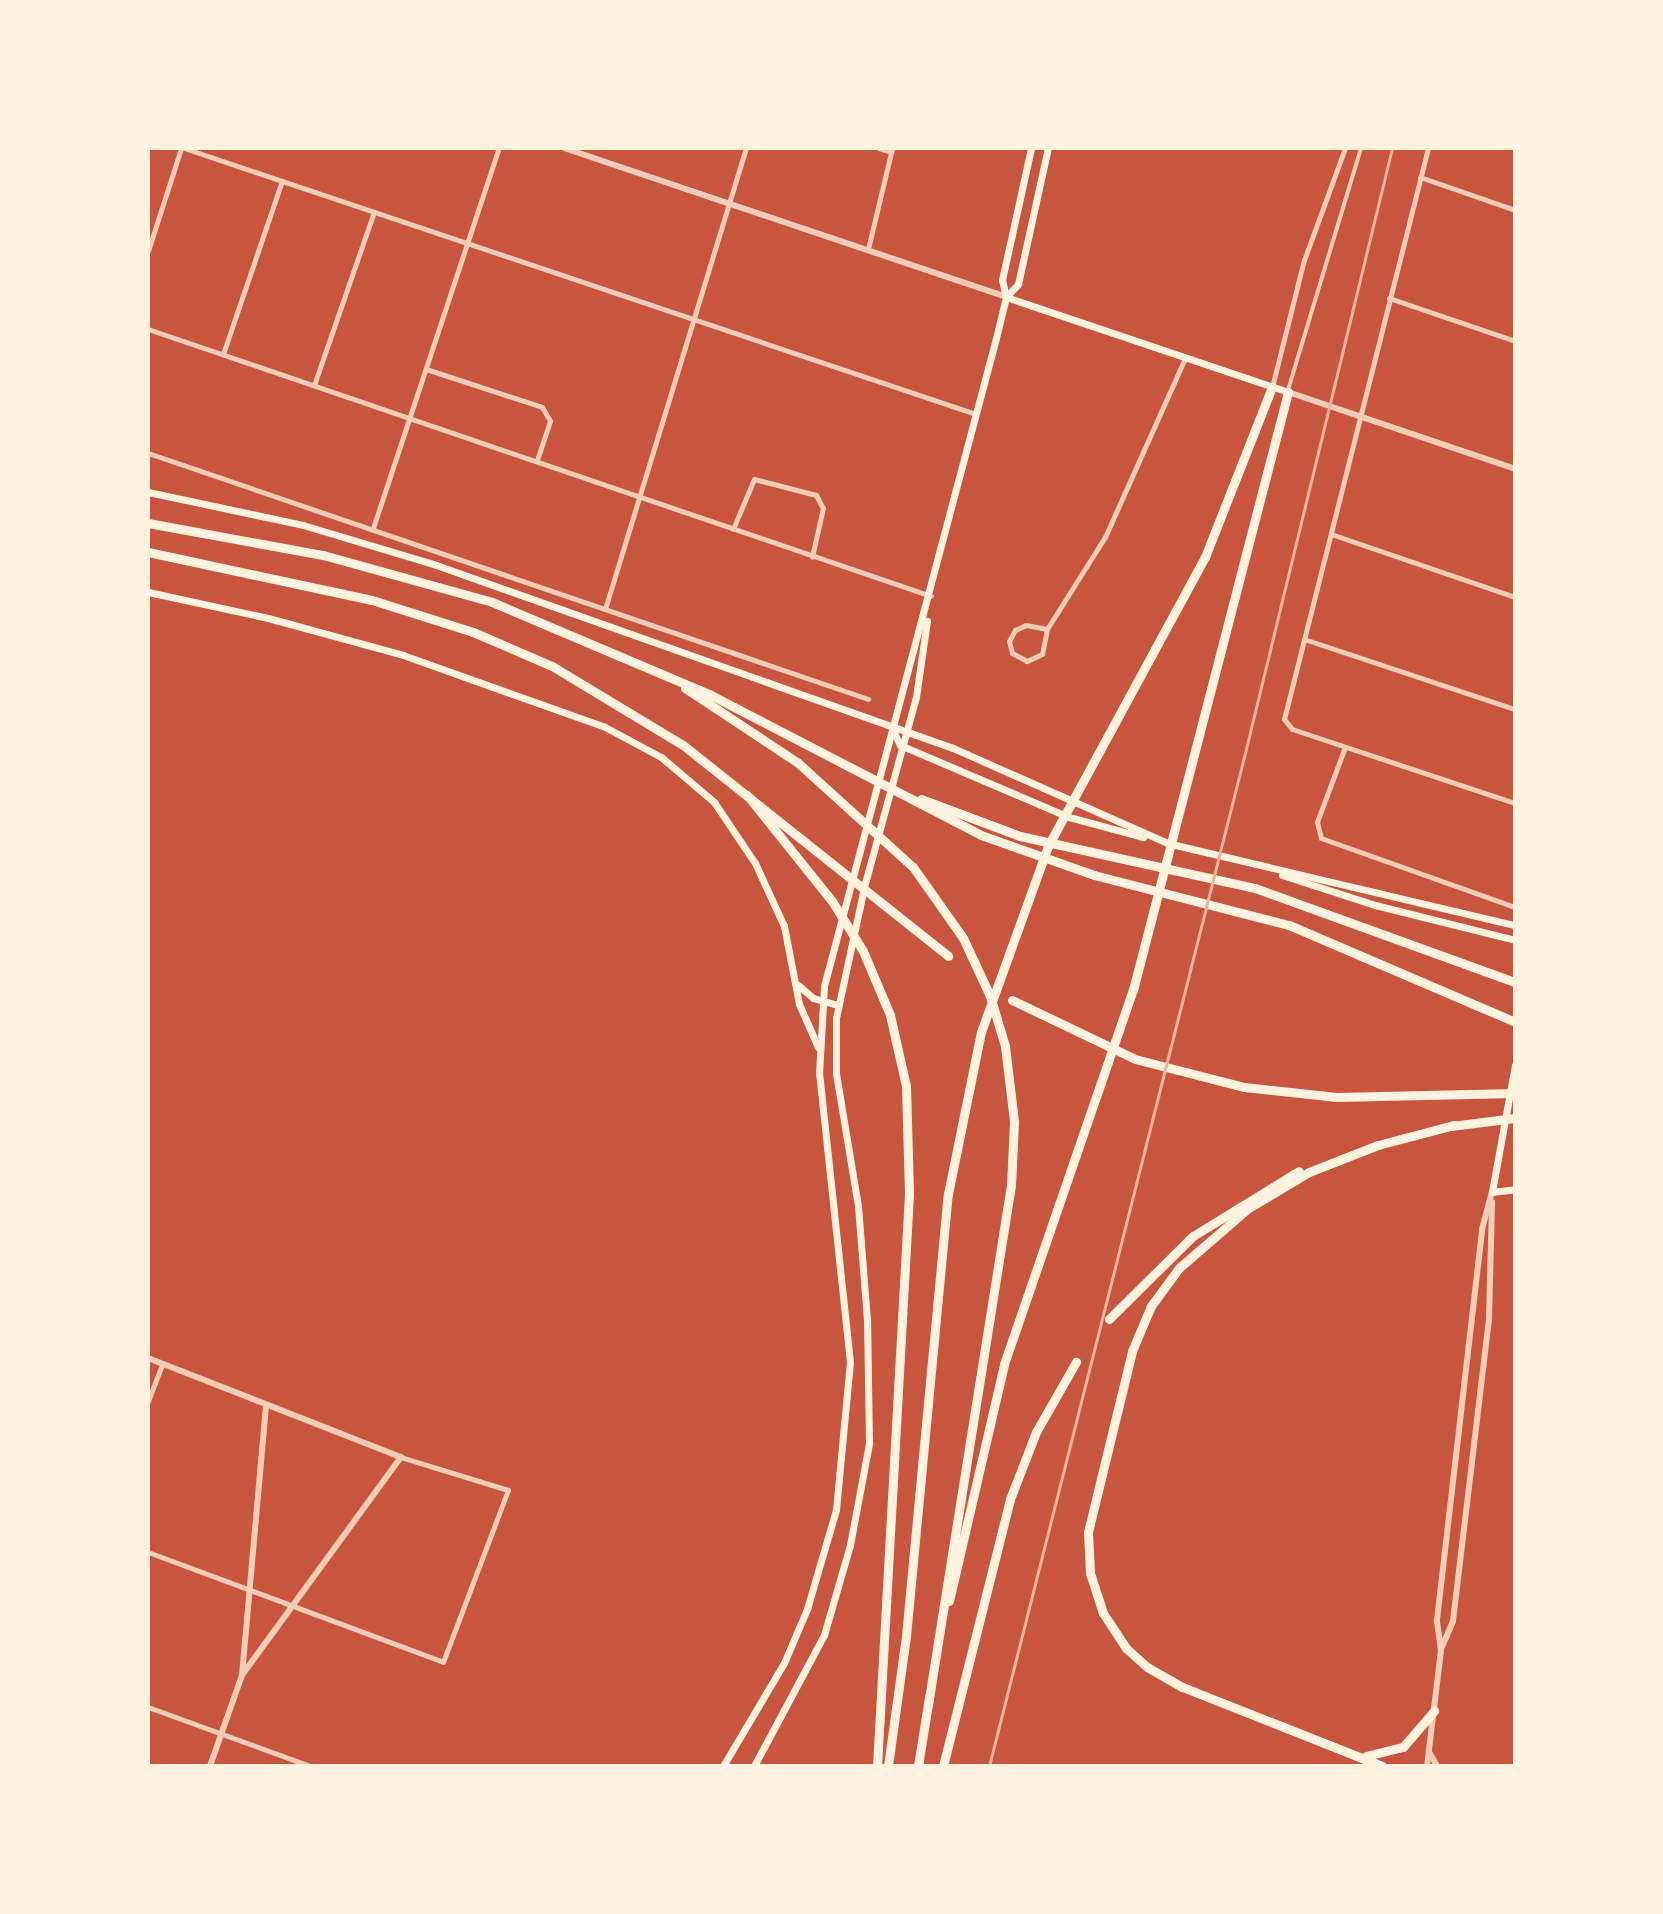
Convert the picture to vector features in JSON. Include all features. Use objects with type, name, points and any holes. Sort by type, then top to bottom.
[{"type":"highway","points":[[888,1766],[906,1636],[945,1223],[975,1052],[1027,896],[1092,761],[1208,550],[1272,387]]},
{"type":"highway","points":[[928,1705],[975,1473],[1004,1364],[1129,1005],[1288,392]]},
{"type":"highway","points":[[148,523],[323,555],[415,578],[516,611],[663,672],[981,835],[1039,857],[1289,925],[1515,1022]]},
{"type":"highway","points":[[148,552],[340,592],[490,638],[629,709],[747,795],[948,956]]},
{"type":"highway","points":[[663,672],[797,762],[876,828],[922,876],[956,924],[990,996],[1013,1105],[1005,1226],[918,1766]]},
{"type":"highway","points":[[862,774],[994,828],[1255,888],[1515,982]]},
{"type":"highway","points":[[747,795],[832,901],[863,951],[890,1015],[906,1086],[908,1209],[877,1766]]},
{"type":"highway","points":[[1012,1000],[1125,1055],[1244,1087],[1336,1097],[1515,1093]]},
{"type":"highway","points":[[1109,1319],[1193,1236],[1262,1190],[1344,1152],[1454,1125],[1515,1118]]},
{"type":"highway","points":[[1382,1766],[1366,1756],[1182,1687],[1136,1658],[1097,1600],[1088,1561],[1090,1518],[1132,1351],[1151,1306],[1179,1268],[1247,1209],[1309,1172],[1387,1142],[1454,1125]]},
{"type":"highway","points":[[943,1766],[1010,1499],[1040,1424],[1076,1362]]},
{"type":"highway","points":[[1366,1756],[1403,1747],[1434,1711]]},
{"type":"main road","points":[[723,1766],[765,1699],[807,1609],[830,1537],[844,1465],[849,1321],[819,1049],[824,986],[879,767],[931,596],[1006,297],[1002,280],[1031,148]]},
{"type":"main road","points":[[1006,297],[1018,284],[1048,148]]},
{"type":"main road","points":[[1028,160],[1044,164]]},
{"type":"main road","points":[[1006,297],[1288,392]]},
{"type":"main road","points":[[148,492],[371,544],[905,731],[1167,843]]},
{"type":"main road","points":[[148,592],[268,618],[403,655],[637,743],[695,784],[738,833],[777,907],[798,985],[801,1009],[819,1049]]},
{"type":"main road","points":[[754,1766],[824,1635],[850,1545],[869,1443],[867,1320],[858,1206],[836,1073],[837,1005],[893,771],[916,697],[931,596]]},
{"type":"main road","points":[[891,726],[900,745],[1083,823],[1515,925]]},
{"type":"main road","points":[[1253,865],[1364,902],[1515,940]]},
{"type":"main road","points":[[798,985],[823,1001],[837,1005]]},
{"type":"main road","points":[[1515,1065],[1492,1192],[1515,1189]]},
{"type":"street","points":[[148,251],[182,148],[977,414]]},
{"type":"street","points":[[373,528],[499,148]]},
{"type":"street","points":[[564,148],[1006,297]]},
{"type":"street","points":[[605,609],[746,148]]},
{"type":"street","points":[[868,249],[892,150],[879,148]]},
{"type":"street","points":[[1272,387],[1304,260],[1345,148]]},
{"type":"street","points":[[1361,148],[1288,392],[1515,469]]},
{"type":"street","points":[[1428,148],[1285,723],[1345,747],[1515,803]]},
{"type":"street","points":[[1420,177],[1515,210]]},
{"type":"street","points":[[223,354],[282,181]]},
{"type":"street","points":[[314,385],[374,212]]},
{"type":"street","points":[[1389,298],[1515,341]]},
{"type":"street","points":[[148,329],[931,596]]},
{"type":"street","points":[[1047,629],[1026,625],[1015,630],[1009,641],[1012,653],[1021,660],[1038,658],[1047,629],[1105,537],[1185,358]]},
{"type":"street","points":[[426,369],[542,407],[550,421],[537,460]]},
{"type":"street","points":[[148,453],[868,699]]},
{"type":"street","points":[[733,529],[754,479],[763,477],[816,495],[823,508],[812,557]]},
{"type":"street","points":[[1331,534],[1515,597]]},
{"type":"street","points":[[1304,639],[1515,709]]},
{"type":"street","points":[[1345,747],[1317,822],[1318,833],[1515,907]]},
{"type":"street","points":[[1427,1766],[1441,1650],[1437,1620],[1482,1229],[1492,1192]]},
{"type":"street","points":[[1441,1650],[1453,1621],[1489,1319],[1492,1192]]},
{"type":"street","points":[[148,1358],[401,1457],[508,1490],[443,1662],[148,1552]]},
{"type":"street","points":[[148,1401],[162,1365]]},
{"type":"street","points":[[210,1766],[242,1675],[246,1589],[266,1405]]},
{"type":"street","points":[[242,1675],[295,1607],[401,1457]]},
{"type":"street","points":[[148,1707],[310,1766]]},
{"type":"street","points":[[1429,1752],[1437,1766]]},
{"type":"railway","points":[[989,1766],[1244,757],[1392,148]]}]
